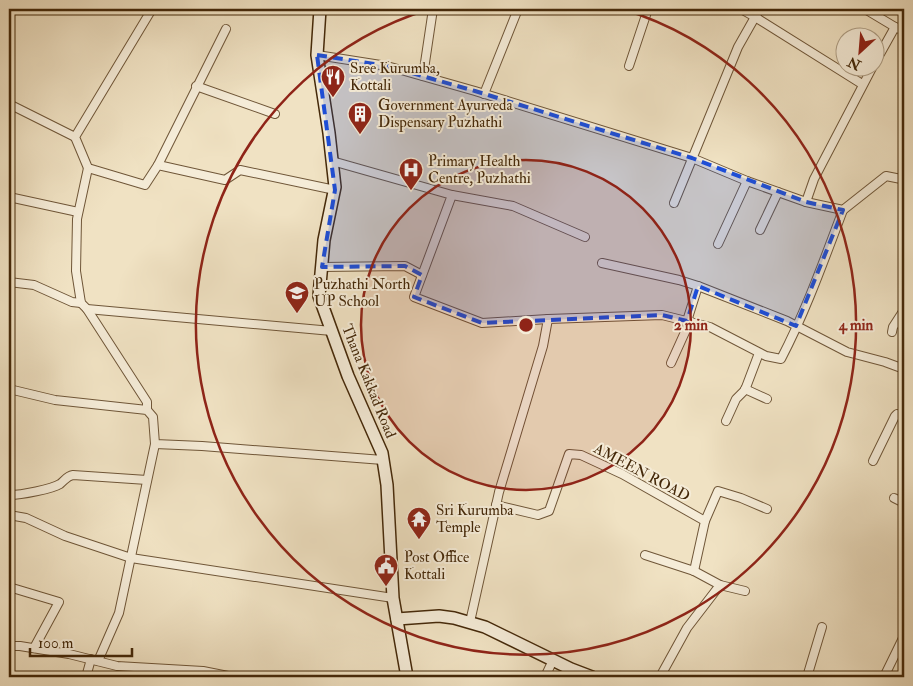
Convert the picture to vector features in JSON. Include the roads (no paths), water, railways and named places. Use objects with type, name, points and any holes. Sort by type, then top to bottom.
[{"type":"main road","name":"Thana Kakkad Road","points":[[320,9],[317,55],[335,190],[324,240],[319,296],[348,376],[382,453],[387,485],[393,598],[407,677]]},
{"type":"main road","points":[[397,619],[438,616],[470,622],[592,677]]},
{"type":"street","points":[[75,137],[152,9]]},
{"type":"street","points":[[423,76],[433,9]]},
{"type":"street","points":[[484,94],[518,9]]},
{"type":"street","points":[[629,66],[648,9]]},
{"type":"street","points":[[741,9],[862,84]]},
{"type":"street","points":[[674,203],[738,47],[760,9]]},
{"type":"street","points":[[865,9],[904,31]]},
{"type":"street","points":[[886,43],[895,27]]},
{"type":"street","points":[[88,168],[145,185],[158,165],[226,28]]},
{"type":"street","points":[[317,55],[387,66],[423,76],[692,158],[747,181],[806,202],[843,210]]},
{"type":"street","points":[[806,202],[814,179],[866,78]]},
{"type":"street","points":[[196,86],[275,114]]},
{"type":"street","points":[[9,104],[75,137],[88,168],[78,212],[76,271],[84,306],[147,402],[148,410],[153,417],[155,444],[120,613],[86,677]]},
{"type":"street","points":[[332,161],[452,195],[513,206],[584,236]]},
{"type":"street","points":[[158,165],[225,180],[240,170],[335,190]]},
{"type":"street","points":[[452,195],[414,297],[482,323],[662,315],[710,327],[766,356],[781,359],[792,338],[817,278],[843,210],[886,176],[901,179],[904,183]]},
{"type":"street","points":[[718,244],[747,181]]},
{"type":"street","points":[[760,230],[778,192]]},
{"type":"street","points":[[9,197],[78,212]]},
{"type":"street","points":[[602,264],[670,278],[698,286],[787,321],[847,352],[904,369]]},
{"type":"street","points":[[322,267],[405,266],[422,275]]},
{"type":"street","points":[[9,282],[34,285],[84,306],[332,331]]},
{"type":"street","points":[[671,363],[688,321],[698,286]]},
{"type":"street","points":[[892,332],[893,327],[904,310]]},
{"type":"street","points":[[470,622],[496,505],[543,346],[548,319]]},
{"type":"street","points":[[726,421],[736,399],[745,388],[758,352]]},
{"type":"street","points":[[745,388],[767,399]]},
{"type":"street","points":[[9,389],[55,400],[148,410]]},
{"type":"street","points":[[873,461],[895,416],[897,414],[904,418]]},
{"type":"street","points":[[155,444],[383,460]]},
{"type":"street","name":"AMEEN ROAD","points":[[496,505],[538,515],[549,511],[569,454],[581,455],[622,474],[706,521]]},
{"type":"street","points":[[9,498],[10,495],[22,494],[59,484],[68,476],[73,475],[147,480]]},
{"type":"street","points":[[694,571],[706,521],[718,491],[767,509]]},
{"type":"street","points":[[894,498],[904,503]]},
{"type":"street","points":[[9,516],[26,518],[65,536],[131,558],[393,598]]},
{"type":"street","points":[[645,555],[694,571],[720,585],[745,591]]},
{"type":"street","points":[[660,677],[687,628],[720,585]]},
{"type":"street","points":[[9,587],[59,602],[34,648]]},
{"type":"street","points":[[807,677],[822,627]]},
{"type":"street","points":[[884,677],[904,636]]},
{"type":"street","points":[[9,646],[34,648],[117,666],[203,671],[234,677]]},
{"type":"street","points":[[545,677],[553,660]]},
{"type":"street","points":[[145,677],[146,668]]},
{"type":"place","name":"Sree Kurumba, Kottali","points":[[333,98]]},
{"type":"place","name":"Government Ayurveda Dispensary Puzhathi","points":[[360,135]]},
{"type":"place","name":"Primary Health Centre, Puzhathi","points":[[411,191]]},
{"type":"place","name":"Puzhathi North UP School","points":[[297,314]]},
{"type":"place","name":"Sri Kurumba Temple","points":[[419,540]]},
{"type":"place","name":"Post Office Kottali","points":[[386,587]]}]
